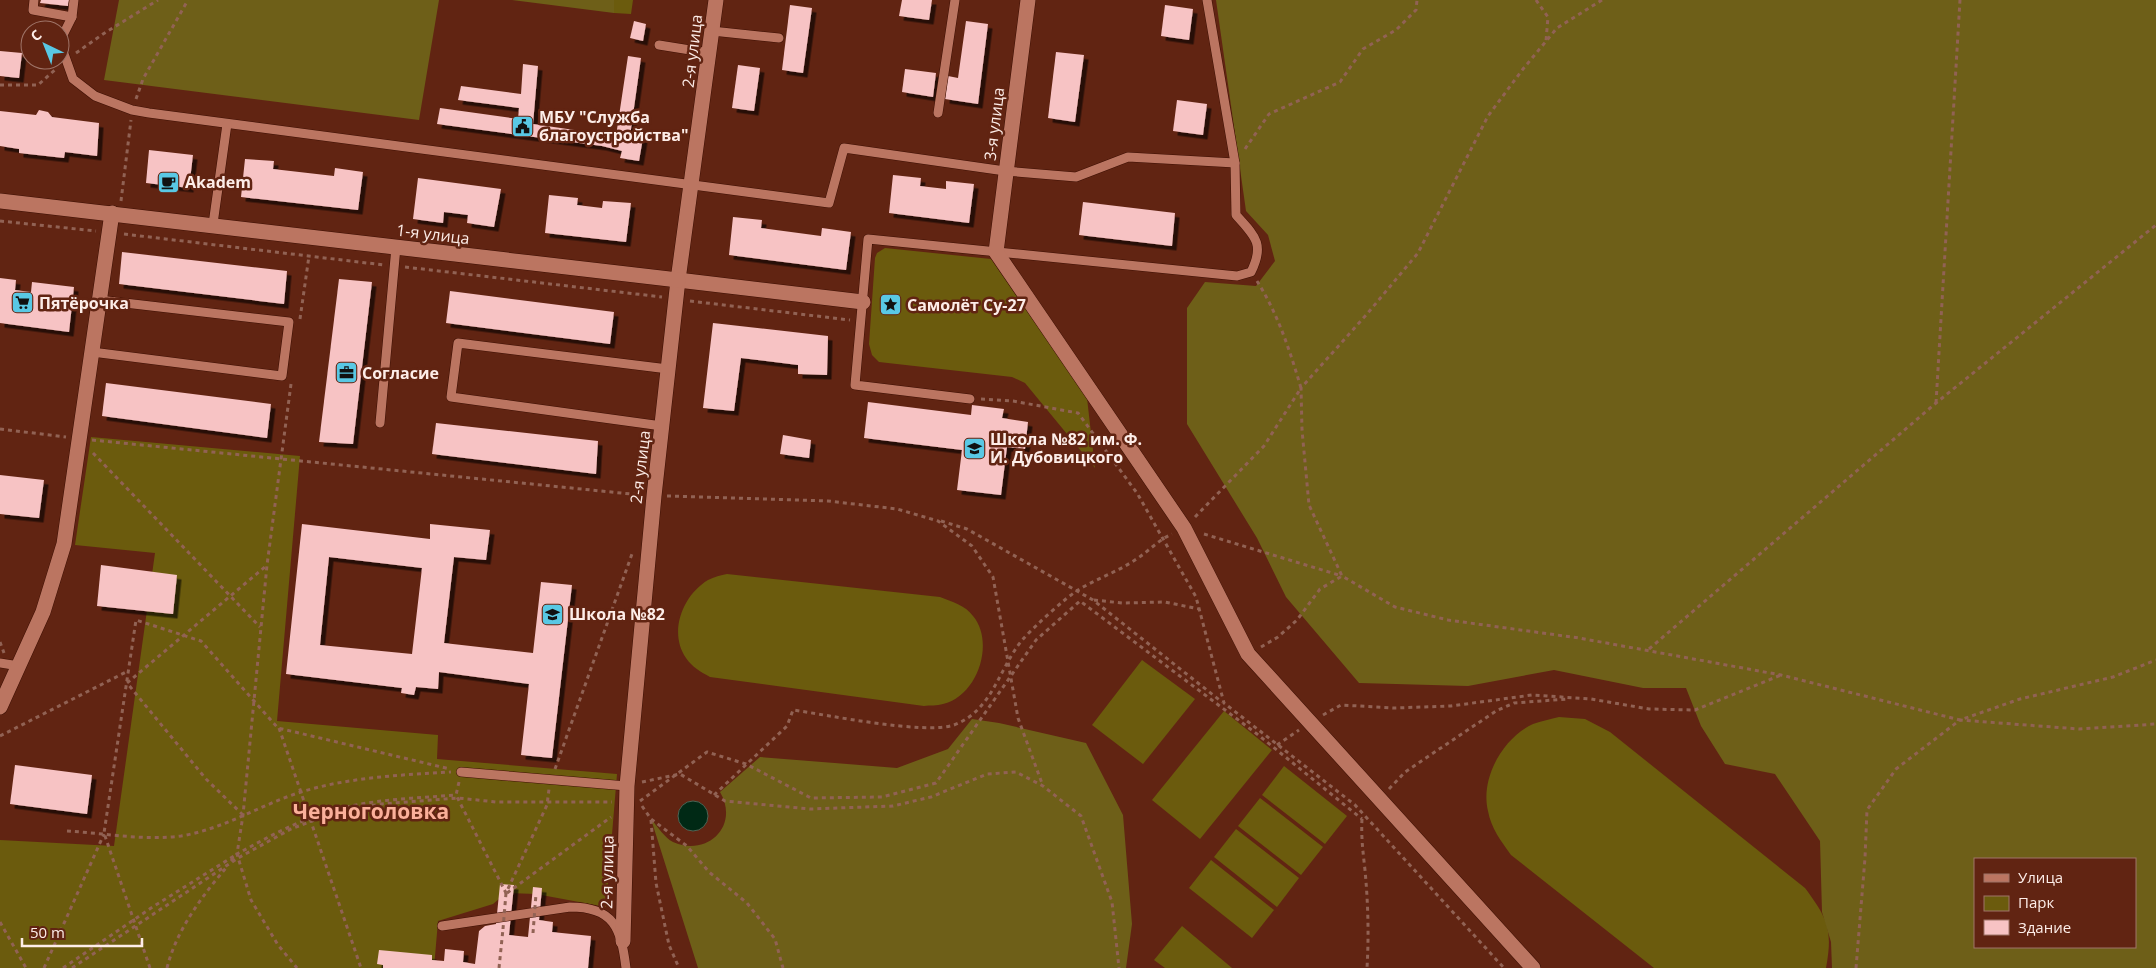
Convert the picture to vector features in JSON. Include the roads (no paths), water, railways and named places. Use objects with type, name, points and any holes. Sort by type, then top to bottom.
[{"type":"street","name":"2-я улица","points":[[623,941],[630,803],[627,786],[654,496],[678,280],[716,0]]},
{"type":"street","name":"3-я улица","points":[[996,252],[1028,0]]},
{"type":"street","name":"1-я улица","points":[[0,201],[213,224],[311,238],[863,302]]},
{"type":"street","points":[[0,707],[43,612],[64,544],[112,213]]},
{"type":"street","points":[[996,252],[1184,528],[1248,654],[1533,968]]},
{"type":"lane","points":[[34,0],[33,10],[72,17]]},
{"type":"lane","points":[[74,0],[72,17],[62,37],[66,60],[73,80],[95,96],[132,110],[227,124],[828,203],[844,148],[1006,171],[1076,177],[1128,157],[1235,163]]},
{"type":"lane","points":[[938,113],[955,0]]},
{"type":"lane","points":[[970,399],[855,385],[868,239],[1237,276],[1252,272],[1259,257],[1255,236],[1236,215],[1235,163],[1207,0]]},
{"type":"lane","points":[[712,31],[779,38]]},
{"type":"lane","points":[[659,45],[710,53]]},
{"type":"lane","points":[[213,224],[227,124]]},
{"type":"lane","points":[[380,423],[396,247]]},
{"type":"lane","points":[[92,352],[282,376],[289,322],[99,300]]},
{"type":"lane","points":[[662,426],[451,397],[458,343],[668,369]]},
{"type":"lane","points":[[0,663],[19,666]]},
{"type":"lane","points":[[461,772],[627,786]]},
{"type":"lane","points":[[442,926],[570,907],[589,907],[604,914],[623,941],[626,968]]},
{"type":"place","name":"МБУ \"Служба благоустройства\"","points":[[523,126]]},
{"type":"place","name":"Akadem","points":[[169,182]]},
{"type":"place","name":"Пятёрочка","points":[[23,303]]},
{"type":"place","name":"Самолёт Су-27","points":[[891,305]]},
{"type":"place","name":"Согласие","points":[[346,373]]},
{"type":"place","name":"Школа №82 им. Ф. И. Дубовицкого","points":[[974,448]]},
{"type":"place","name":"Школа №82","points":[[553,614]]},
{"type":"district","name":"Черноголовка","points":[[371,811]]}]
